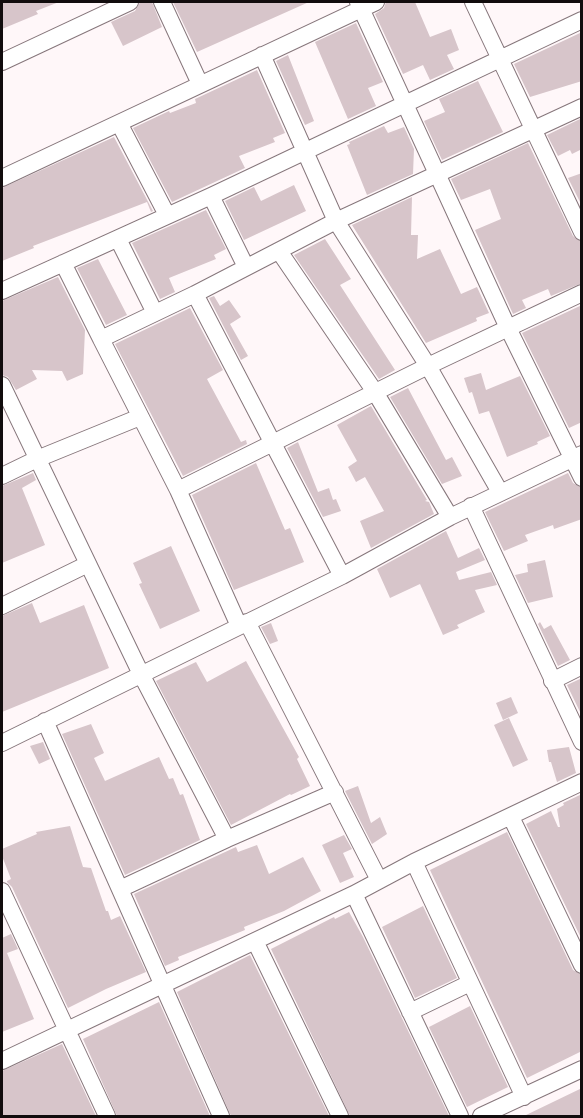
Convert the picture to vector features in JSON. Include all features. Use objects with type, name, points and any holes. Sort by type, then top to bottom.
[{"type":"street","points":[[2,62],[130,2]]},
{"type":"street","points":[[162,2],[200,84]]},
{"type":"street","points":[[473,2],[582,232]]},
{"type":"street","points":[[2,178],[365,4],[437,175],[508,328],[577,456],[582,478]]},
{"type":"street","points":[[2,291],[211,196],[582,20]]},
{"type":"street","points":[[262,55],[336,221],[428,366],[500,492]]},
{"type":"street","points":[[101,339],[195,294],[336,221],[582,107]]},
{"type":"street","points":[[119,123],[167,215]]},
{"type":"street","points":[[211,196],[246,267]]},
{"type":"street","points":[[118,239],[155,313]]},
{"type":"street","points":[[279,251],[375,392],[450,517]]},
{"type":"street","points":[[63,263],[243,624],[335,792],[379,880]]},
{"type":"street","points":[[178,490],[428,366],[582,293]]},
{"type":"street","points":[[195,294],[342,576]]},
{"type":"street","points":[[2,385],[141,674],[227,839]]},
{"type":"street","points":[[2,476],[37,459],[140,417]]},
{"type":"street","points":[[2,743],[342,576],[471,506],[577,456]]},
{"type":"street","points":[[471,506],[582,742]]},
{"type":"street","points":[[2,606],[88,564]]},
{"type":"street","points":[[552,681],[582,666]]},
{"type":"street","points":[[45,722],[221,1116]]},
{"type":"street","points":[[2,1061],[354,894],[414,862],[582,782]]},
{"type":"street","points":[[120,890],[227,839],[335,792]]},
{"type":"street","points":[[511,817],[582,965]]},
{"type":"street","points":[[414,862],[524,1097]]},
{"type":"street","points":[[2,891],[106,1116]]},
{"type":"street","points":[[354,894],[460,1116]]},
{"type":"street","points":[[255,940],[340,1116]]},
{"type":"street","points":[[410,1012],[470,983]]},
{"type":"street","points":[[481,1116],[582,1069]]},
{"type":"building","points":[[2,2],[59,2],[36,11],[38,14],[2,29]]},
{"type":"building","points":[[140,2],[152,2],[162,27],[123,46],[111,22],[135,11]]},
{"type":"building","points":[[173,2],[309,2],[197,52]]},
{"type":"building","points":[[386,2],[415,2],[430,37],[451,29],[459,50],[447,55],[454,69],[430,80],[423,65],[403,74],[375,14],[384,8]]},
{"type":"building","points":[[356,23],[383,82],[368,88],[376,106],[348,119],[315,42]]},
{"type":"building","points":[[580,33],[582,81],[530,97],[514,64]]},
{"type":"building","points":[[288,55],[314,121],[305,125],[276,61]]},
{"type":"building","points":[[257,70],[285,133],[273,138],[275,142],[239,156],[245,168],[172,202],[133,128],[169,111],[170,113],[196,103],[195,99]]},
{"type":"building","points":[[478,81],[503,132],[442,160],[424,121],[445,112],[439,99]]},
{"type":"building","points":[[580,119],[582,149],[572,154],[570,150],[558,156],[547,135]]},
{"type":"building","points":[[384,126],[388,133],[404,127],[414,149],[413,174],[367,195],[347,145]]},
{"type":"building","points":[[114,137],[153,211],[151,212],[147,202],[33,246],[34,248],[2,261],[2,188]]},
{"type":"building","points":[[528,143],[573,236],[582,242],[582,283],[551,296],[548,289],[522,300],[526,308],[513,314],[475,230],[501,219],[490,189],[461,200],[451,179]]},
{"type":"building","points":[[582,173],[582,206],[568,178]]},
{"type":"building","points":[[294,185],[306,211],[244,240],[225,201],[254,187],[261,201]]},
{"type":"building","points":[[412,197],[411,235],[418,235],[417,259],[440,249],[461,294],[477,287],[489,313],[476,318],[477,321],[426,343],[352,225]]},
{"type":"building","points":[[206,210],[226,249],[214,255],[216,259],[169,278],[175,292],[160,299],[132,243]]},
{"type":"building","points":[[325,239],[351,279],[340,285],[395,370],[379,379],[294,255]]},
{"type":"building","points":[[98,259],[127,315],[106,325],[77,268]]},
{"type":"building","points":[[58,277],[85,330],[83,374],[67,381],[62,371],[32,370],[37,379],[16,390],[8,377],[2,375],[2,301]]},
{"type":"building","points":[[214,296],[220,306],[229,300],[241,317],[230,324],[248,356],[241,360],[209,298]]},
{"type":"building","points":[[582,305],[582,422],[569,428],[522,333]]},
{"type":"building","points":[[190,308],[223,370],[207,379],[241,442],[246,440],[247,444],[183,476],[115,344]]},
{"type":"building","points":[[481,373],[486,390],[520,376],[550,436],[537,442],[538,444],[507,457],[489,411],[479,414],[472,392],[469,393],[464,378]]},
{"type":"building","points":[[408,388],[446,460],[452,457],[462,476],[442,484],[390,397]]},
{"type":"building","points":[[371,406],[434,514],[371,548],[360,521],[384,511],[365,477],[356,482],[348,467],[357,461],[337,425]]},
{"type":"building","points":[[298,442],[318,492],[329,488],[333,500],[336,499],[341,511],[323,517],[287,448]]},
{"type":"building","points":[[256,463],[285,530],[290,528],[304,562],[234,590],[192,495]]},
{"type":"building","points":[[33,473],[36,480],[22,488],[45,545],[2,563],[2,486]]},
{"type":"building","points":[[568,473],[573,483],[582,488],[582,519],[554,529],[553,525],[525,535],[528,541],[504,551],[485,512]]},
{"type":"building","points":[[446,531],[458,558],[479,548],[485,560],[456,572],[459,580],[491,572],[497,585],[475,590],[485,612],[457,625],[459,628],[443,635],[420,584],[390,598],[377,569]]},
{"type":"building","points":[[171,546],[200,611],[160,629],[139,584],[142,583],[133,563]]},
{"type":"building","points":[[545,560],[553,597],[528,603],[515,575],[528,572],[527,564]]},
{"type":"building","points":[[32,603],[40,623],[84,605],[109,668],[2,712],[2,616]]},
{"type":"building","points":[[540,622],[544,629],[551,625],[570,660],[558,666],[538,624]]},
{"type":"building","points":[[271,623],[278,641],[270,644],[261,627]]},
{"type":"building","points":[[246,661],[299,757],[297,759],[310,786],[231,825],[156,681],[196,662],[207,682]]},
{"type":"building","points":[[582,678],[582,716],[567,685]]},
{"type":"building","points":[[511,697],[518,713],[503,720],[496,703]]},
{"type":"building","points":[[509,718],[528,760],[513,767],[494,725]]},
{"type":"building","points":[[91,724],[104,753],[94,758],[105,781],[159,757],[169,779],[173,778],[180,795],[183,794],[200,840],[125,875],[62,734]]},
{"type":"building","points":[[43,742],[50,759],[39,764],[30,746]]},
{"type":"building","points":[[569,747],[576,773],[557,782],[547,750]]},
{"type":"building","points":[[358,786],[371,823],[380,817],[387,834],[372,844],[345,791]]},
{"type":"building","points":[[582,794],[582,940],[526,824],[551,811],[560,827],[557,809],[564,805],[563,803]]},
{"type":"building","points":[[70,826],[83,867],[91,868],[111,920],[120,916],[146,972],[68,1008],[12,887],[7,882],[11,879],[2,856],[2,849],[37,834],[36,832]]},
{"type":"building","points":[[507,832],[573,970],[582,975],[582,1051],[527,1078],[430,870]]},
{"type":"building","points":[[344,835],[352,849],[343,853],[354,877],[340,883],[322,845]]},
{"type":"building","points":[[257,845],[269,874],[303,857],[321,891],[284,911],[244,927],[245,930],[178,957],[179,960],[165,966],[134,894],[236,847],[238,852]]},
{"type":"building","points":[[423,906],[457,978],[415,998],[382,927]]},
{"type":"building","points":[[349,912],[449,1116],[350,1116],[271,949],[334,917],[335,919]]},
{"type":"building","points":[[11,934],[18,949],[7,953],[34,1019],[2,1032],[2,938]]},
{"type":"building","points":[[250,955],[329,1116],[231,1116],[177,992]]},
{"type":"building","points":[[159,1002],[210,1116],[117,1116],[83,1039]]},
{"type":"building","points":[[470,1006],[508,1087],[467,1107],[429,1027]]},
{"type":"building","points":[[62,1044],[96,1116],[2,1116],[2,1071]]},
{"type":"building","points":[[582,1088],[582,1116],[524,1116]]}]
